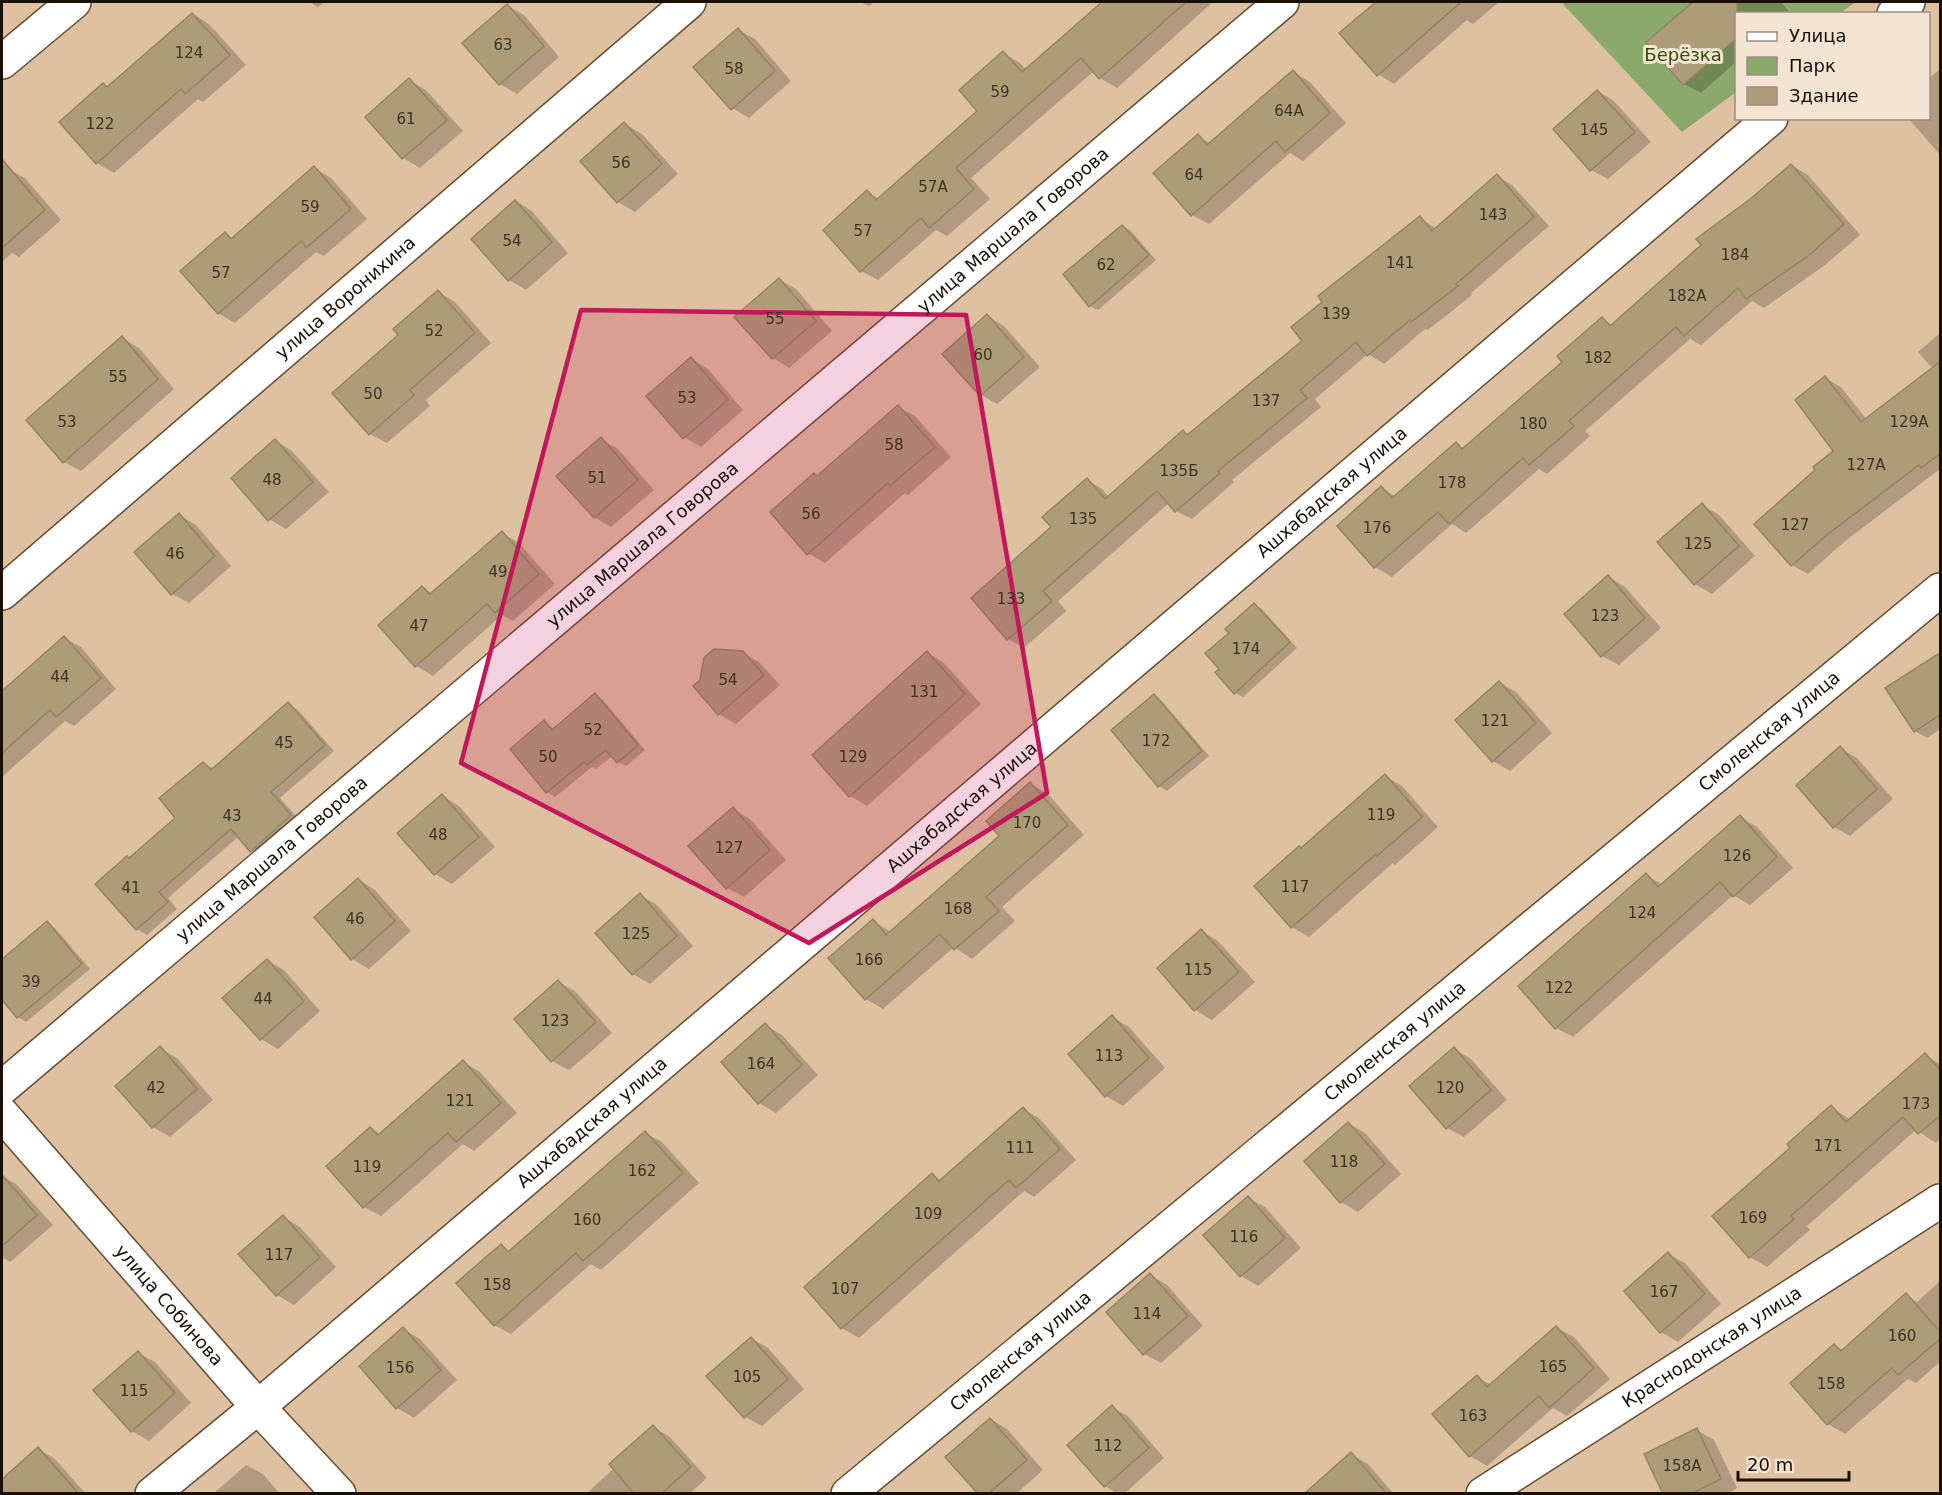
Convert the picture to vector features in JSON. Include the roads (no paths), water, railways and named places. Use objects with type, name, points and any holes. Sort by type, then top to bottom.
[{"type":"street","points":[[2,62],[74,2]]},
{"type":"street","name":"улица Воронихина","points":[[2,593],[688,2]]},
{"type":"street","name":"улица Маршала Говорова","points":[[2,1088],[1282,2]]},
{"type":"street","points":[[1896,12],[1908,2]]},
{"type":"street","name":"Ашхабадская улица","points":[[152,1494],[258,1407],[1769,120]]},
{"type":"street","name":"Смоленская улица","points":[[848,1494],[1941,590]]},
{"type":"street","name":"улица Собинова","points":[[2,1114],[258,1407],[339,1494]]},
{"type":"street","name":"Краснодонская улица","points":[[1483,1494],[1941,1201]]},
{"type":"park label","name":"Берёзка","points":[[1683,55]]}]
